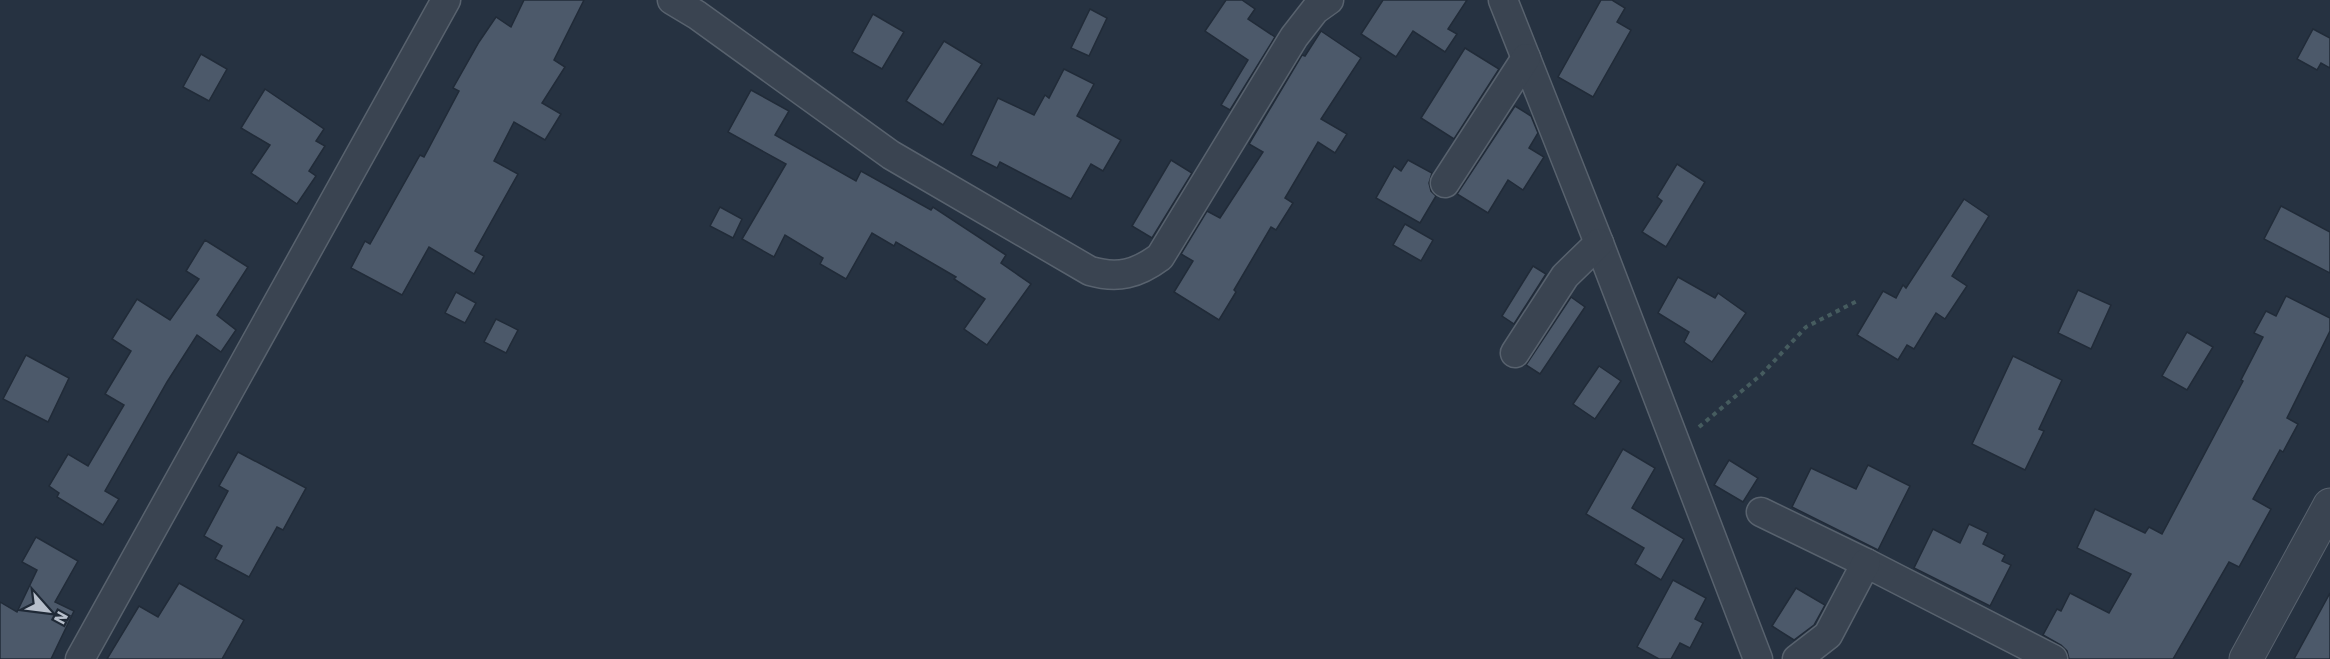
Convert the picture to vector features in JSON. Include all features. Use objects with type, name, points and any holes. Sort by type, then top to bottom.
[{"type":"street","points":[[80,659],[446,0]]},
{"type":"street","points":[[672,0],[697,15],[891,155],[1090,271],[1108,276],[1142,271],[1160,257],[1294,37],[1315,10],[1329,0]]},
{"type":"street","points":[[1503,0],[1599,243],[1758,659]]},
{"type":"street","points":[[1445,183],[1526,58]]},
{"type":"street","points":[[1515,353],[1565,276],[1599,243]]},
{"type":"street","points":[[2246,659],[2330,505]]},
{"type":"street","points":[[1761,512],[2053,659]]},
{"type":"street","points":[[1797,659],[1828,635],[1866,563]]},
{"type":"path","points":[[1681,457],[1701,424],[1762,374],[1806,327],[1859,300]]},
{"type":"building","points":[[524,0],[584,0],[554,60],[565,67],[542,103],[561,114],[545,140],[514,122],[494,161],[518,174],[475,251],[484,256],[474,274],[429,247],[402,295],[351,268],[365,241],[370,244],[420,155],[424,157],[459,91],[453,88],[479,42],[496,17],[511,27]]},
{"type":"building","points":[[1226,0],[1242,0],[1255,9],[1248,19],[1275,37],[1230,110],[1221,105],[1248,60],[1205,31]]},
{"type":"building","points":[[1383,0],[1467,0],[1448,29],[1457,34],[1445,52],[1413,31],[1396,57],[1361,34]]},
{"type":"building","points":[[1601,0],[1612,0],[1625,8],[1617,22],[1631,30],[1593,97],[1558,77]]},
{"type":"building","points":[[1090,9],[1107,18],[1089,56],[1071,48]]},
{"type":"building","points":[[873,14],[904,32],[882,69],[852,52]]},
{"type":"building","points":[[2313,29],[2330,38],[2330,68],[2321,63],[2317,70],[2297,59]]},
{"type":"building","points":[[1321,31],[1361,58],[1321,119],[1347,134],[1335,153],[1318,142],[1285,198],[1293,203],[1276,230],[1271,227],[1219,320],[1174,292],[1193,261],[1181,254],[1207,211],[1220,218],[1263,152],[1249,144],[1302,55],[1305,56]]},
{"type":"building","points":[[944,41],[982,64],[943,125],[906,101]]},
{"type":"building","points":[[1465,48],[1499,69],[1454,139],[1421,118]]},
{"type":"building","points":[[201,54],[227,69],[209,101],[183,87]]},
{"type":"building","points":[[1064,69],[1094,84],[1077,116],[1121,140],[1103,171],[1091,164],[1071,199],[1000,162],[997,168],[971,155],[998,98],[1034,115],[1045,95],[1049,98]]},
{"type":"building","points":[[265,89],[324,129],[316,141],[325,146],[309,171],[316,176],[297,204],[251,173],[270,145],[241,128]]},
{"type":"building","points":[[751,90],[789,111],[775,135],[856,181],[861,171],[931,210],[933,207],[1006,255],[1001,263],[1031,284],[987,345],[964,329],[985,299],[954,279],[956,277],[896,242],[894,246],[872,233],[846,279],[820,264],[823,258],[785,235],[774,257],[742,239],[786,164],[728,132]]},
{"type":"building","points":[[1515,106],[1531,116],[1538,133],[1529,148],[1544,157],[1523,190],[1508,180],[1488,213],[1457,194]]},
{"type":"building","points":[[1171,160],[1192,173],[1152,238],[1132,226]]},
{"type":"building","points":[[1408,160],[1432,173],[1429,183],[1431,191],[1436,196],[1420,223],[1376,198],[1394,166],[1401,171]]},
{"type":"building","points":[[1677,164],[1705,182],[1666,247],[1642,232],[1662,201],[1657,197]]},
{"type":"building","points":[[1964,199],[1989,216],[1952,276],[1967,286],[1945,319],[1936,313],[1914,349],[1907,345],[1898,360],[1857,335],[1883,291],[1896,298],[1903,285],[1906,288]]},
{"type":"building","points":[[2281,206],[2330,232],[2330,273],[2264,239]]},
{"type":"building","points":[[720,207],[742,219],[733,238],[710,226]]},
{"type":"building","points":[[1405,224],[1433,240],[1421,261],[1393,245]]},
{"type":"building","points":[[205,240],[248,267],[217,315],[236,330],[221,352],[197,335],[167,382],[105,491],[119,499],[103,525],[57,497],[59,493],[49,486],[68,454],[88,466],[124,405],[105,394],[131,351],[112,339],[137,299],[170,320],[199,279],[186,271]]},
{"type":"building","points":[[1533,266],[1546,274],[1514,324],[1502,316]]},
{"type":"building","points":[[1678,277],[1715,298],[1718,293],[1746,313],[1712,362],[1684,342],[1689,332],[1658,313]]},
{"type":"building","points":[[2078,290],[2111,305],[2091,349],[2058,333]]},
{"type":"building","points":[[456,292],[476,303],[465,323],[445,313]]},
{"type":"building","points":[[2286,296],[2330,318],[2330,331],[2287,418],[2298,424],[2283,452],[2280,450],[2253,499],[2271,509],[2239,567],[2229,562],[2173,659],[2069,659],[2067,651],[2061,645],[2043,635],[2057,609],[2061,611],[2070,593],[2109,613],[2131,574],[2077,548],[2095,509],[2145,533],[2149,527],[2162,534],[2243,381],[2241,380],[2263,337],[2254,333],[2266,311],[2276,316]]},
{"type":"building","points":[[1571,297],[1585,307],[1540,374],[1526,365]]},
{"type":"building","points":[[496,319],[518,330],[506,353],[484,342]]},
{"type":"building","points":[[2187,332],[2213,347],[2187,390],[2162,376]]},
{"type":"building","points":[[26,355],[69,378],[48,422],[3,399]]},
{"type":"building","points":[[2013,356],[2062,380],[2039,429],[2044,431],[2025,470],[1972,444]]},
{"type":"building","points":[[1599,366],[1621,381],[1595,419],[1573,404]]},
{"type":"building","points":[[1623,449],[1655,468],[1632,508],[1684,539],[1661,580],[1635,564],[1644,548],[1586,514]]},
{"type":"building","points":[[238,452],[306,488],[283,530],[277,527],[249,577],[215,559],[222,546],[204,536],[228,491],[219,486]]},
{"type":"building","points":[[1729,460],[1758,478],[1743,502],[1714,485]]},
{"type":"building","points":[[1868,465],[1910,486],[1878,550],[1792,507],[1811,468],[1856,489]]},
{"type":"building","points":[[1969,524],[1988,533],[1983,544],[2005,555],[2002,561],[2011,565],[1990,606],[1914,568],[1933,529],[1960,543]]},
{"type":"building","points":[[36,537],[78,561],[55,602],[74,611],[51,659],[0,659],[0,602],[17,612],[37,570],[22,562]]},
{"type":"building","points":[[1673,580],[1706,598],[1695,619],[1703,623],[1690,648],[1680,643],[1671,659],[1659,659],[1637,647]]},
{"type":"building","points":[[179,583],[244,620],[222,659],[107,659],[139,606],[158,617]]},
{"type":"building","points":[[1796,588],[1825,605],[1814,625],[1794,640],[1772,626]]},
{"type":"building","points":[[2330,593],[2330,659],[2294,659]]}]
